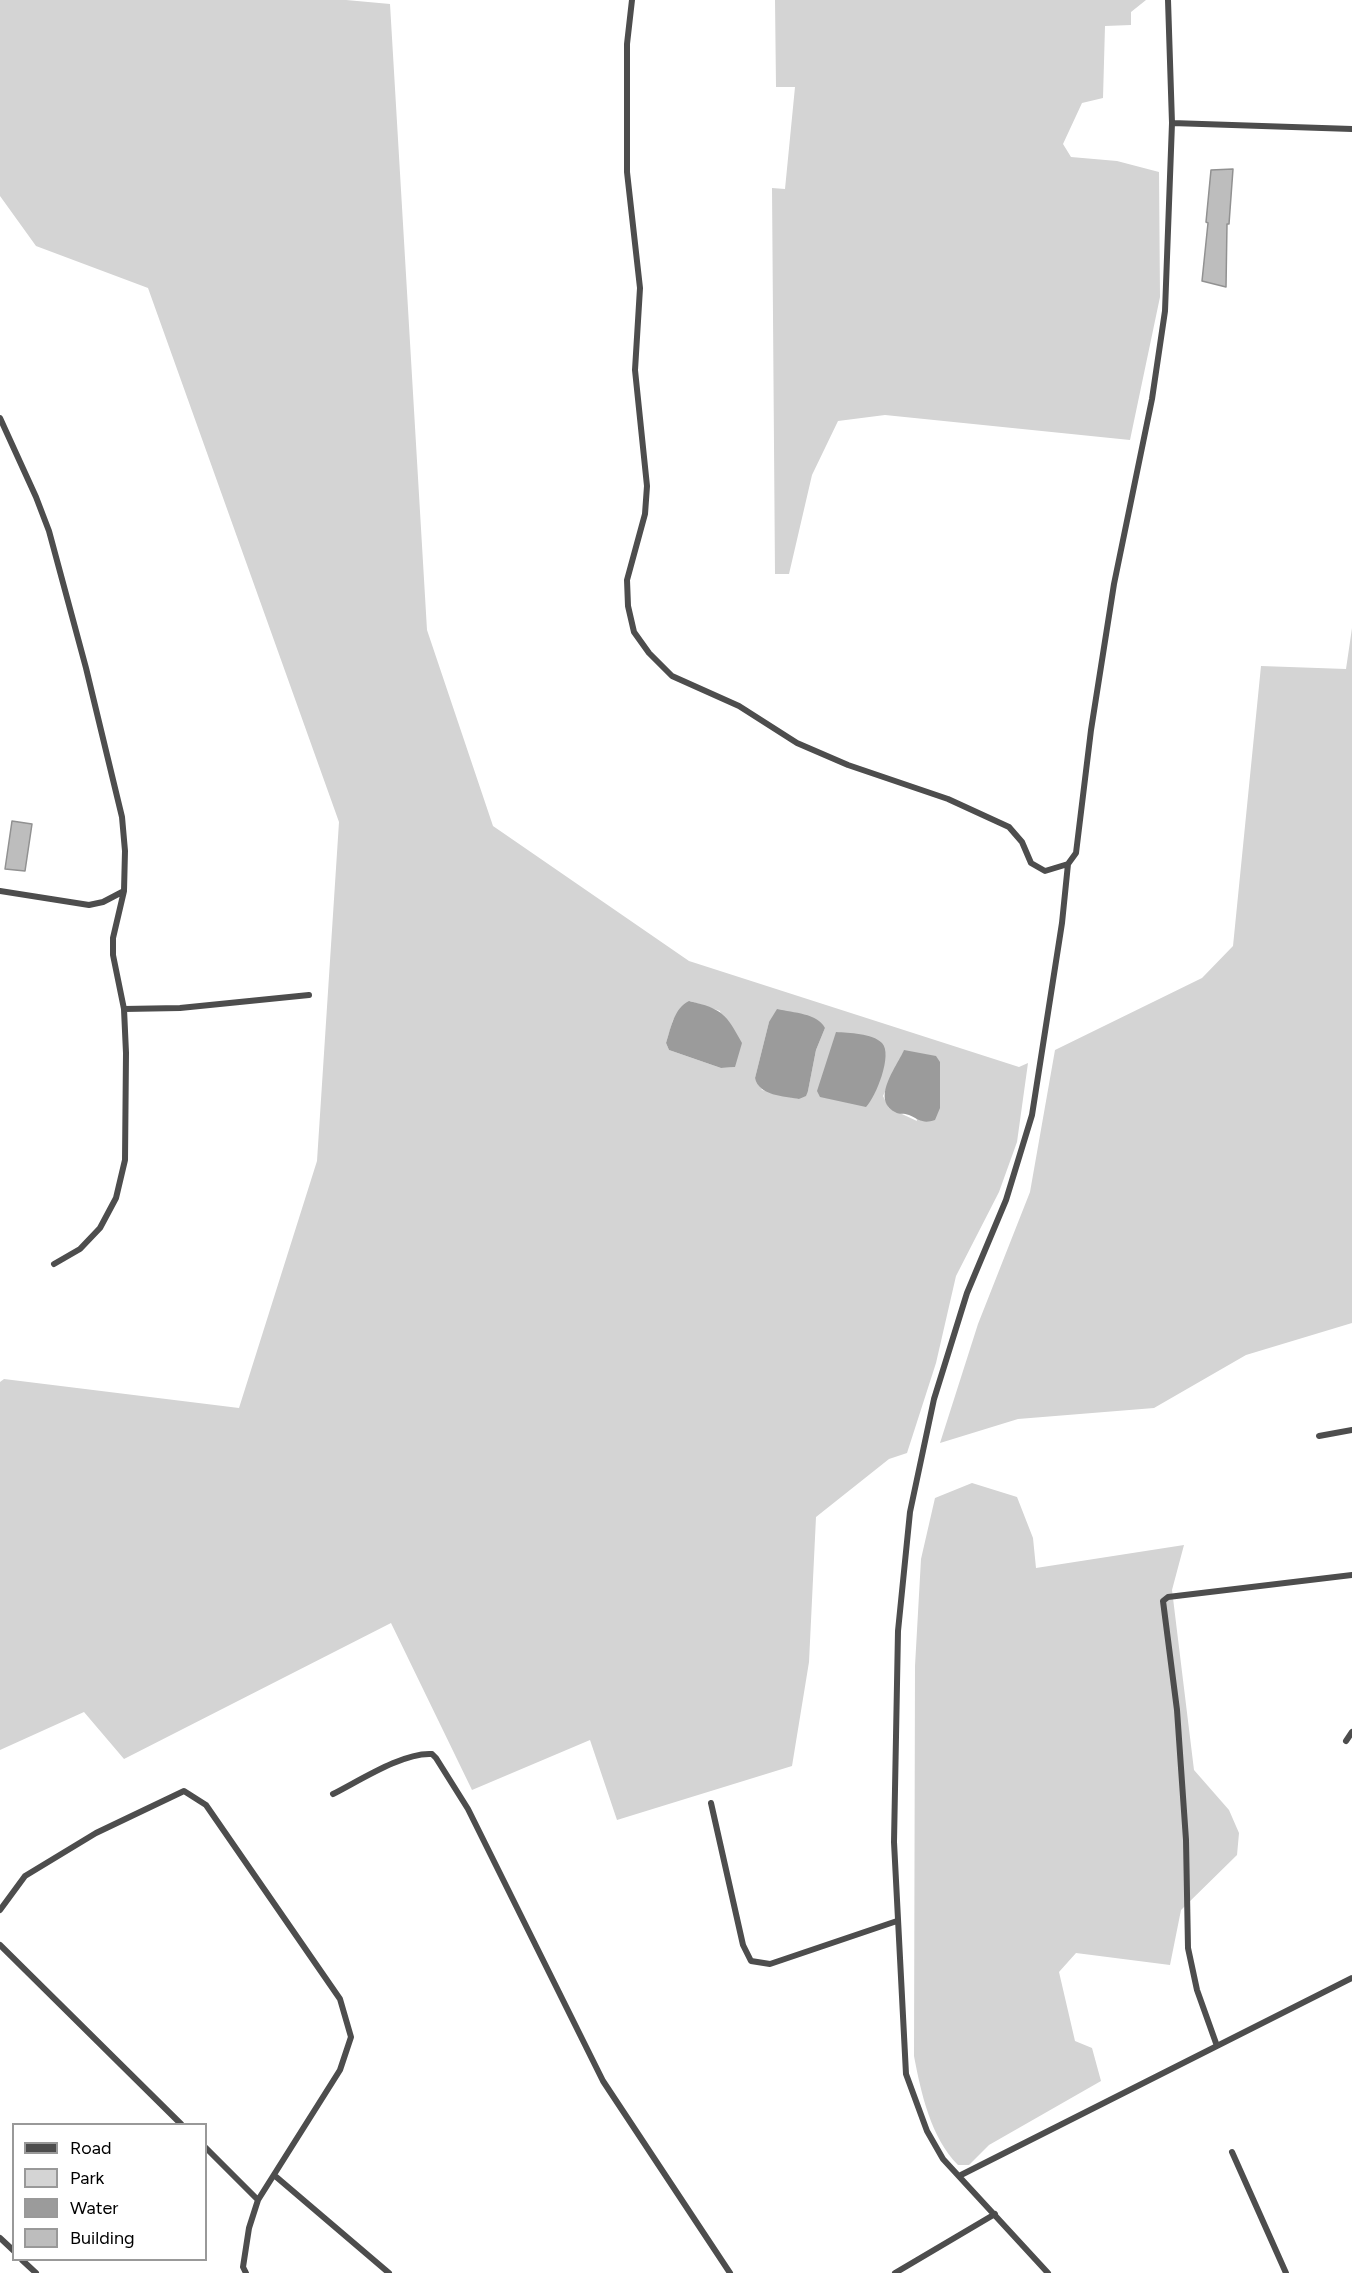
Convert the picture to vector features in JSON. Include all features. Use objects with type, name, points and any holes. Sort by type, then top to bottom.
[{"type":"street","points":[[632,0],[627,44],[626,154],[640,288],[635,370],[646,486],[645,514],[627,580],[628,606],[634,632],[649,653],[672,676],[739,706],[797,743],[823,755],[948,800],[1009,827],[1022,842],[1031,863],[1045,871],[1068,864]]},
{"type":"street","points":[[1048,2273],[944,2159],[927,2131],[906,2074],[894,1842],[898,1631],[910,1512],[934,1399],[967,1293],[1005,1200],[1032,1115],[1062,923],[1068,864],[1076,853],[1091,730],[1114,584],[1152,399],[1165,311],[1172,123],[1168,0]]},
{"type":"street","points":[[1172,123],[1352,129]]},
{"type":"street","points":[[0,418],[36,497],[75,624],[122,817],[125,851],[124,891],[115,923],[113,946],[124,1009],[127,1127],[125,1160],[116,1198],[100,1228],[80,1249],[54,1264]]},
{"type":"street","points":[[0,891],[89,905],[103,902],[124,891]]},
{"type":"street","points":[[124,1009],[180,1008],[309,995]]},
{"type":"street","points":[[1319,1436],[1352,1430]]},
{"type":"street","points":[[1217,2046],[1197,1990],[1188,1948],[1186,1828],[1177,1710],[1163,1601],[1168,1597],[1352,1575]]},
{"type":"street","points":[[1346,1741],[1352,1732]]},
{"type":"street","points":[[333,1794],[409,1758],[425,1754],[432,1754],[436,1758],[468,1809],[603,2081],[730,2273]]},
{"type":"street","points":[[0,1910],[25,1876],[96,1833],[184,1791],[206,1805],[340,1999],[351,2037],[340,2070],[258,2200],[249,2228],[243,2267],[246,2273]]},
{"type":"street","points":[[711,1803],[743,1946],[751,1961],[770,1964],[897,1921]]},
{"type":"street","points":[[0,1945],[181,2123]]},
{"type":"street","points":[[959,2176],[1352,1978]]},
{"type":"street","points":[[207,2149],[258,2200]]},
{"type":"street","points":[[1232,2152],[1286,2273]]},
{"type":"street","points":[[274,2175],[389,2273]]},
{"type":"street","points":[[895,2273],[995,2214]]},
{"type":"street","points":[[0,2238],[12,2249]]},
{"type":"street","points":[[24,2261],[36,2273]]},
{"type":"green space","points":[[0,0],[346,0],[390,4],[427,630],[493,826],[689,961],[1019,1067],[1028,1063],[1017,1142],[999,1192],[956,1276],[936,1363],[907,1453],[889,1459],[816,1517],[809,1662],[792,1766],[617,1820],[590,1740],[472,1790],[391,1623],[124,1759],[84,1712],[0,1750],[0,1382],[4,1379],[239,1408],[317,1161],[339,822],[148,288],[36,246],[0,196]],"holes":[[[690,1001],[720,1011],[735,1067],[721,1068],[669,1050],[666,1043],[673,1020]],[[769,1022],[825,1028],[816,1050],[808,1091],[799,1099],[762,1090],[755,1078]],[[904,1051],[917,1121],[889,1108],[883,1096]]]},
{"type":"green space","points":[[775,0],[1146,0],[1131,12],[1131,25],[1105,26],[1103,98],[1082,103],[1063,144],[1071,157],[1117,161],[1159,172],[1160,297],[1130,440],[885,415],[838,421],[812,475],[789,574],[775,574],[772,188],[785,189],[795,87],[776,87]]},
{"type":"green space","points":[[1352,628],[1352,1323],[1246,1355],[1154,1408],[1018,1419],[940,1443],[978,1324],[1030,1192],[1055,1050],[1202,978],[1233,946],[1261,666],[1346,669]]},
{"type":"green space","points":[[972,1483],[1017,1497],[1033,1538],[1036,1568],[1184,1545],[1172,1590],[1194,1770],[1229,1810],[1239,1833],[1237,1855],[1181,1910],[1170,1965],[1076,1953],[1059,1972],[1075,2041],[1092,2048],[1101,2081],[989,2145],[969,2165],[958,2165],[941,2142],[928,2114],[914,2056],[915,1666],[921,1559],[935,1498]]},
{"type":"water","points":[[689,1001],[716,1010],[732,1025],[742,1043],[735,1067],[721,1068],[669,1050],[666,1043],[674,1019],[680,1008]]},
{"type":"water","points":[[777,1009],[811,1016],[825,1028],[816,1050],[808,1091],[806,1096],[799,1099],[767,1092],[757,1084],[755,1078],[769,1022]]},
{"type":"water","points":[[836,1032],[872,1037],[882,1043],[885,1048],[886,1056],[882,1075],[866,1107],[820,1097],[817,1091]]},
{"type":"water","points":[[904,1050],[936,1056],[940,1062],[940,1108],[935,1120],[922,1121],[897,1113],[888,1106],[885,1091]]},
{"type":"building","points":[[1233,169],[1229,224],[1227,224],[1226,287],[1202,281],[1211,170]]},
{"type":"building","points":[[12,821],[32,824],[25,871],[5,869]]}]
